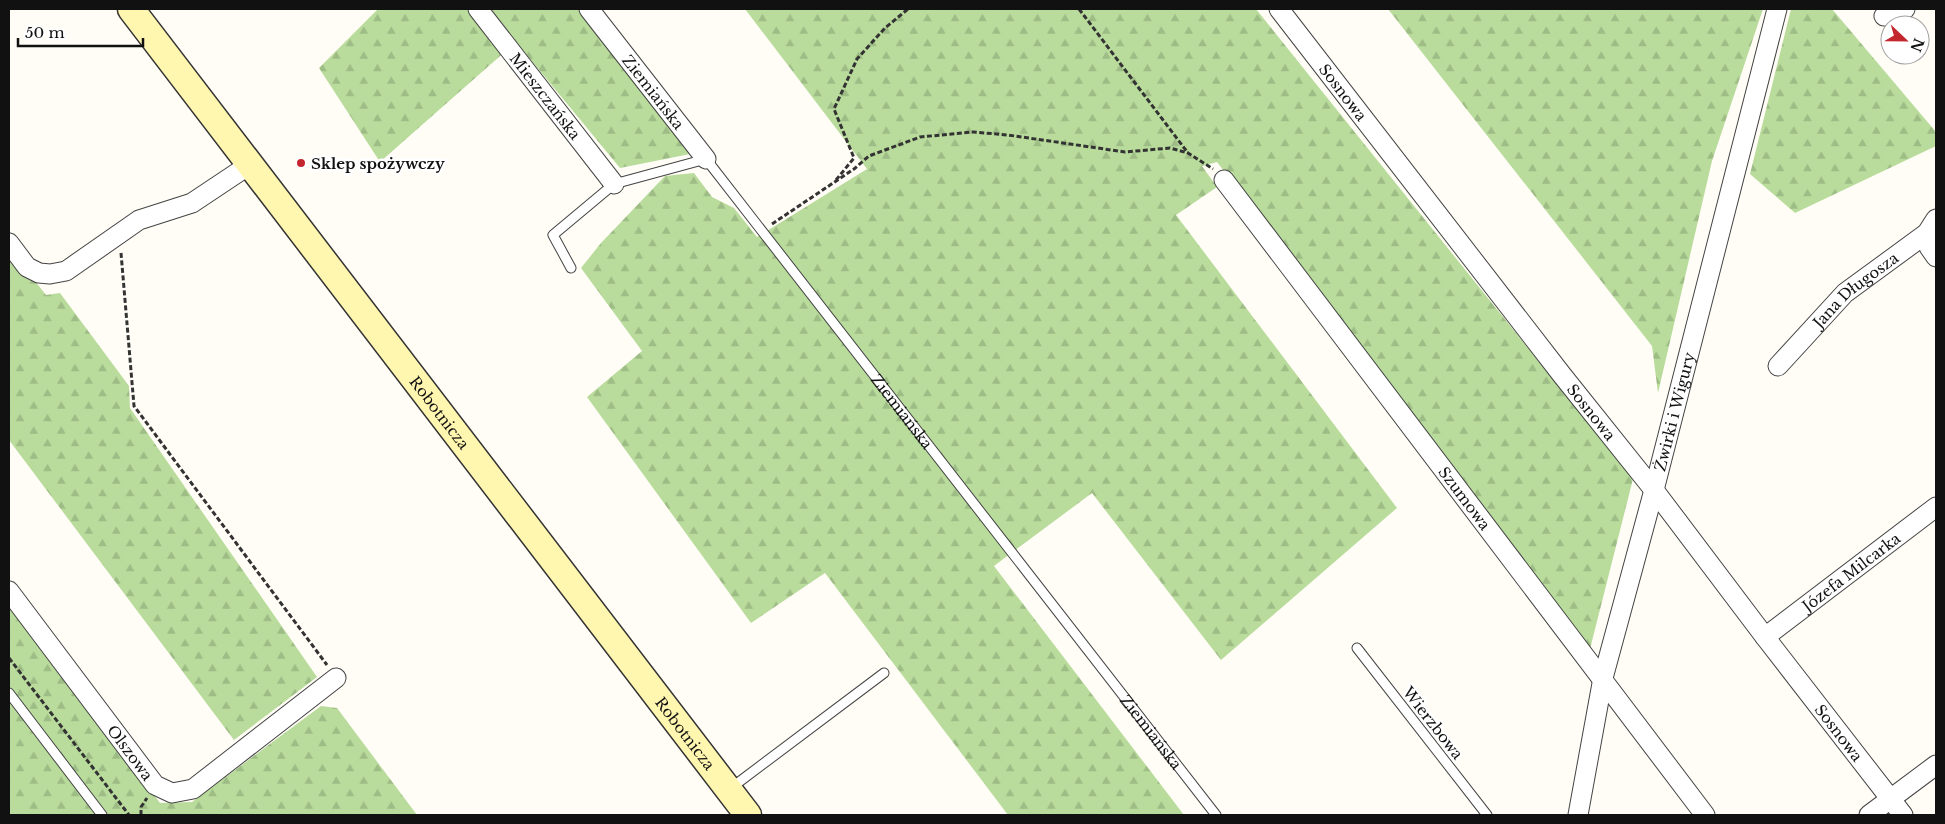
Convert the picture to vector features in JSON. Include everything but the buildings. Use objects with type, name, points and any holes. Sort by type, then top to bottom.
[{"type":"street","name":"Robotnicza","points":[[131,9],[748,815]]},
{"type":"street","name":"Mieszczańska","points":[[478,9],[614,184]]},
{"type":"street","name":"Ziemiańska","points":[[588,9],[706,159]]},
{"type":"street","name":"Sosnowa","points":[[1279,9],[1562,375],[1654,490],[1764,637],[1903,815]]},
{"type":"street","name":"Żwirki i Wigury","points":[[1578,815],[1603,678],[1654,490],[1777,9]]},
{"type":"street","points":[[1887,15],[1905,9]]},
{"type":"street","points":[[9,243],[27,267],[39,273],[50,274],[66,270],[123,233],[139,220],[192,203],[249,165]]},
{"type":"street","name":"Szumowa","points":[[1224,180],[1705,815]]},
{"type":"street","points":[[1932,226],[1929,246],[1936,256]]},
{"type":"street","name":"Jana Długosza","points":[[1778,366],[1845,293],[1932,226]]},
{"type":"street","name":"Józefa Milcarka","points":[[1764,637],[1936,507]]},
{"type":"street","name":"Olszowa","points":[[9,591],[155,785],[172,793],[193,788],[336,678]]},
{"type":"street","points":[[1869,815],[1936,764]]},
{"type":"lane","points":[[571,268],[553,235],[614,184],[706,159]]},
{"type":"lane","name":"Ziemiańska","points":[[706,159],[1216,815]]},
{"type":"lane","name":"Wierzbowa","points":[[1357,648],[1486,815]]},
{"type":"lane","points":[[729,790],[884,672]]},
{"type":"lane","points":[[9,693],[102,815]]},
{"type":"path","points":[[834,183],[854,158],[834,109],[858,59],[885,28],[908,9]]},
{"type":"path","points":[[1079,9],[1188,153]]},
{"type":"path","points":[[762,231],[854,169],[869,156],[920,137],[973,132],[1008,135],[1125,152],[1170,148],[1188,153],[1212,168],[1224,180]]},
{"type":"path","points":[[123,233],[120,245],[125,282],[125,318],[132,360],[134,406],[336,678]]},
{"type":"path","points":[[9,658],[129,815]]},
{"type":"green space","points":[[378,9],[581,9],[690,154],[620,168],[516,42],[380,162],[319,68]]},
{"type":"green space","points":[[745,9],[1256,9],[1633,479],[1590,649],[1217,162],[1202,166],[1217,187],[1176,215],[1397,508],[1221,660],[1092,493],[994,566],[1184,815],[1008,815],[825,573],[751,623],[587,397],[642,351],[581,268],[601,243],[665,176],[694,173],[712,197],[734,208],[757,237],[867,169]]},
{"type":"green space","points":[[1388,9],[1763,9],[1712,161],[1658,393],[1652,346]]},
{"type":"green space","points":[[1791,9],[1832,9],[1936,132],[1936,146],[1795,213],[1750,174]]},
{"type":"green space","points":[[9,248],[46,295],[60,293],[129,386],[130,408],[317,677],[234,740],[9,440]]},
{"type":"green space","points":[[9,602],[160,803],[192,802],[321,706],[337,708],[417,815],[9,815]]},
{"type":"place","name":"Sklep spożywczy","points":[[301,163]]}]
